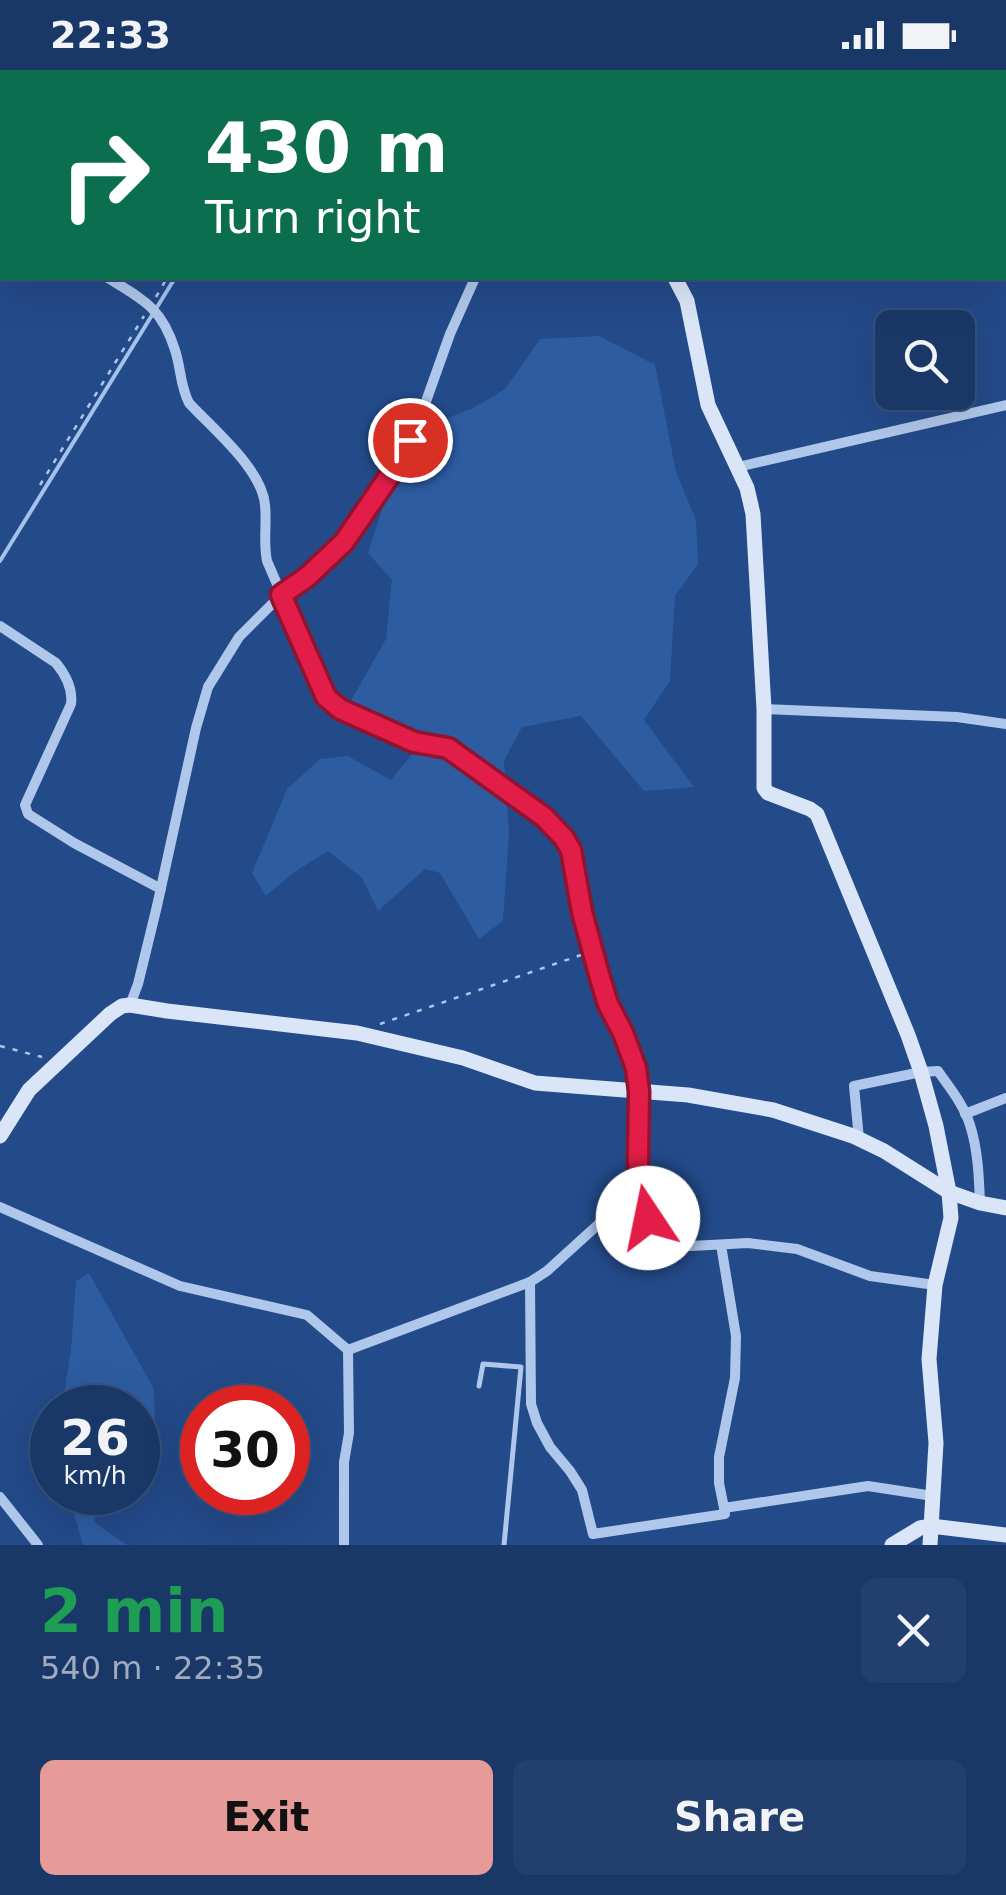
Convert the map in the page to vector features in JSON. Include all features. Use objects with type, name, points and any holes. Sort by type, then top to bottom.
[{"type":"street","points":[[111,280],[151,305],[161,316],[176,351],[189,403],[255,475],[265,500],[265,550],[326,697],[371,724],[414,742],[448,748],[544,817],[571,850],[592,952],[608,1004],[636,1068],[642,1196],[659,1244],[748,1243],[797,1249],[870,1276],[935,1284]]},
{"type":"street","points":[[130,1005],[208,687],[239,636],[344,542],[401,459],[475,280]]},
{"type":"street","points":[[676,280],[687,301],[708,404],[747,488],[753,514],[764,709],[764,788],[768,794],[817,814],[921,1072],[936,1126],[951,1218],[935,1284],[929,1360],[936,1443],[930,1545]]},
{"type":"street","points":[[738,467],[1006,405]]},
{"type":"street","points":[[0,626],[56,663],[72,696],[25,805],[28,814],[161,890]]},
{"type":"street","points":[[764,709],[958,717],[1006,724]]},
{"type":"street","points":[[0,1136],[29,1090],[110,1014],[130,1005],[358,1032],[463,1058],[535,1083],[712,1098],[773,1110],[858,1138],[949,1192],[980,1204],[1006,1208]]},
{"type":"street","points":[[858,1138],[854,1086],[938,1070],[970,1123],[978,1160],[980,1204]]},
{"type":"street","points":[[965,1114],[1006,1098]]},
{"type":"street","points":[[348,1350],[530,1282],[613,1211],[642,1196]]},
{"type":"street","points":[[0,1206],[180,1286],[307,1315],[348,1350],[344,1545]]},
{"type":"street","points":[[530,1282],[531,1404],[550,1447],[582,1490],[593,1534],[725,1514],[719,1457],[735,1378],[736,1336],[720,1245]]},
{"type":"street","points":[[724,1508],[868,1486],[934,1496]]},
{"type":"street","points":[[0,1498],[38,1545]]},
{"type":"street","points":[[892,1545],[920,1528],[932,1526],[1006,1535]]},
{"type":"lane","points":[[479,1386],[483,1364],[522,1368],[504,1545]]},
{"type":"path","points":[[40,485],[166,280]]},
{"type":"path","points":[[358,1032],[592,952]]},
{"type":"path","points":[[0,1046],[58,1061]]},
{"type":"shaded area","points":[[599,336],[655,365],[676,472],[696,520],[698,564],[675,596],[670,681],[644,720],[694,787],[644,791],[581,716],[522,727],[504,761],[509,832],[503,921],[479,939],[440,873],[425,869],[378,911],[362,878],[328,851],[266,896],[252,873],[287,789],[320,759],[348,756],[391,780],[427,736],[350,702],[386,639],[392,580],[368,553],[388,490],[435,423],[473,408],[505,389],[540,339]]},
{"type":"shaded area","points":[[89,1273],[152,1385],[65,1385],[76,1281]]},
{"type":"shaded area","points":[[74,1515],[95,1515],[94,1522],[127,1545],[83,1545]]},
{"type":"waterway","points":[[0,561],[174,280]]},
{"type":"route","points":[[410,440],[344,542],[281,595],[332,704],[414,742],[448,748],[544,817],[564,838],[571,850],[582,912],[608,1004],[636,1068],[638,1162],[648,1218]]}]
